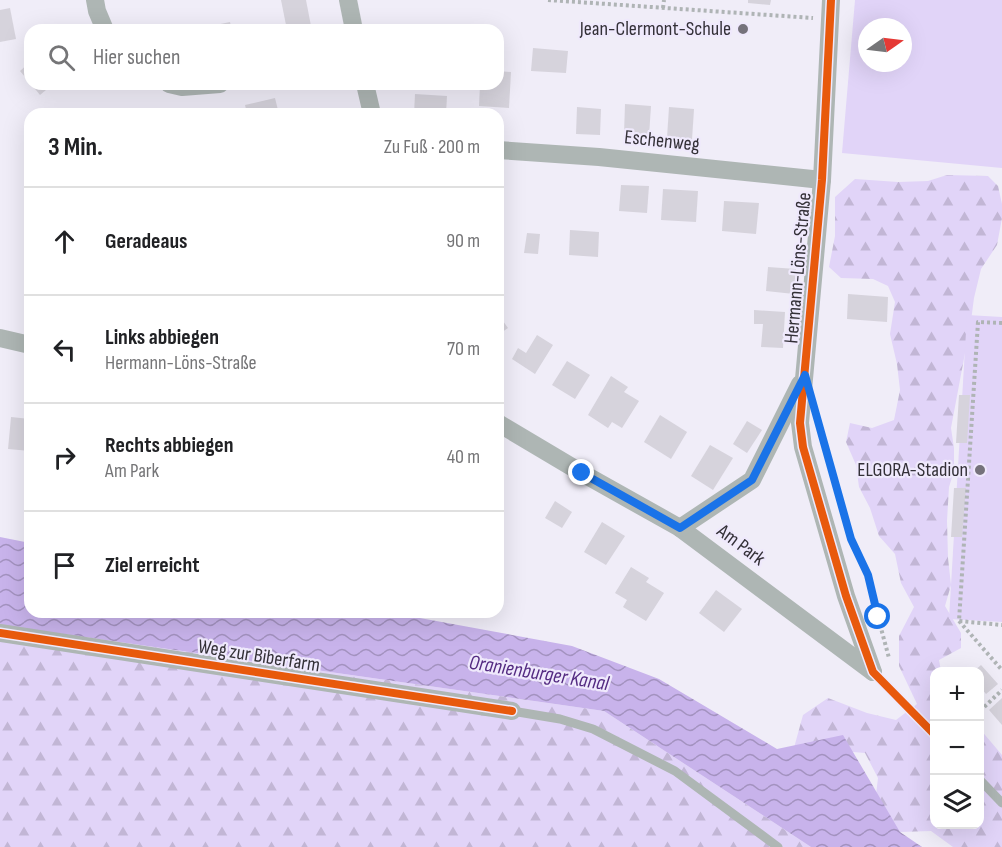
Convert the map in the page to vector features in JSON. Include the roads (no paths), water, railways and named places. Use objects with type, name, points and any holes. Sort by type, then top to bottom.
[{"type":"street","points":[[95,0],[102,24]]},
{"type":"street","points":[[348,0],[353,24]]},
{"type":"street","name":"Hermann-Löns-Straße","points":[[831,0],[822,180],[800,423],[803,447],[846,596],[873,672]]},
{"type":"street","points":[[366,90],[371,108]]},
{"type":"street","name":"Eschenweg","points":[[504,150],[599,157],[822,180]]},
{"type":"street","points":[[0,338],[24,344]]},
{"type":"street","name":"Hermann-Löns-Straße","points":[[680,528],[752,480],[805,375]]},
{"type":"street","name":"Am Park","points":[[504,427],[680,528],[873,672]]},
{"type":"street","name":"Weg zur Biberfarm","points":[[0,633],[513,711]]},
{"type":"lane","name":"Am Park","points":[[873,672],[930,730]]},
{"type":"lane","name":"Weg zur Biberfarm","points":[[513,711],[560,719],[593,729],[675,771],[778,847]]},
{"type":"lane","points":[[984,784],[1002,803]]},
{"type":"water","name":"Oranienburger Kanal","points":[[0,537],[24,542],[24,618],[420,618],[572,646],[659,679],[777,749],[843,735],[900,832],[922,847],[811,847],[604,711],[0,625]]},
{"type":"place","name":"Jean-Clermont-Schule","points":[[743,29]]},
{"type":"place","name":"ELGORA-Stadion","points":[[980,470]]}]
